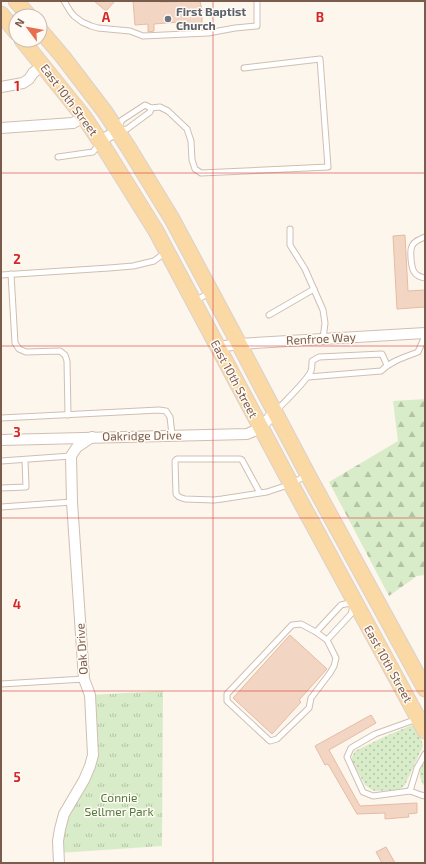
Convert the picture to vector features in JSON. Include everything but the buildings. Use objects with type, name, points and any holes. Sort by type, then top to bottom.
[{"type":"main road","points":[[1,14],[8,22]]},
{"type":"main road","name":"East 10th Street","points":[[48,39],[105,112],[147,176],[169,213],[240,344],[308,475],[363,597],[423,722]]},
{"type":"main road","name":"East 10th Street","points":[[28,48],[84,117],[145,212],[291,484],[363,597],[425,689]]},
{"type":"street","points":[[1,87],[23,83],[43,66]]},
{"type":"street","points":[[1,128],[74,123],[84,117]]},
{"type":"street","points":[[100,141],[117,130]]},
{"type":"street","name":"Renfroe Way","points":[[218,347],[240,344],[425,334]]},
{"type":"street","points":[[261,428],[275,411]]},
{"type":"street","name":"Oakridge Drive","points":[[1,440],[248,434],[261,428]]},
{"type":"street","points":[[71,456],[76,447],[92,437]]},
{"type":"street","name":"Oak Drive","points":[[59,863],[58,841],[64,814],[84,780],[93,755],[90,695],[84,679],[72,502],[71,456]]},
{"type":"lane","points":[[64,1],[74,16],[91,26],[130,32],[143,36],[208,33],[257,26],[256,1]]},
{"type":"lane","points":[[117,130],[122,120],[145,105],[151,108],[160,107],[168,111],[187,130],[191,141],[192,160],[195,169],[202,173],[328,167],[320,59],[244,68]]},
{"type":"lane","points":[[117,130],[127,128],[150,112],[151,108]]},
{"type":"lane","points":[[58,157],[93,152],[100,141]]},
{"type":"lane","points":[[290,229],[290,245],[305,269],[323,310],[325,323],[323,339]]},
{"type":"lane","points":[[425,237],[415,241],[410,251],[412,270],[416,274],[425,278]]},
{"type":"lane","points":[[1,275],[133,266],[154,261],[167,251]]},
{"type":"lane","points":[[11,274],[15,343],[19,349],[26,352],[60,351],[65,355],[67,361],[68,414]]},
{"type":"lane","points":[[269,315],[314,289]]},
{"type":"lane","points":[[194,302],[212,292]]},
{"type":"lane","points":[[308,376],[381,371],[387,365],[418,352],[425,334]]},
{"type":"lane","points":[[275,411],[292,395],[308,376],[311,371],[312,361],[319,357],[382,354],[387,365]]},
{"type":"lane","points":[[1,418],[159,410],[166,411],[170,417],[172,435]]},
{"type":"lane","points":[[1,461],[71,456]]},
{"type":"lane","points":[[260,493],[242,460],[240,459],[177,459],[175,461],[176,494],[184,500],[222,499],[260,493],[291,484],[308,475]]},
{"type":"lane","points":[[1,488],[26,487],[25,460]]},
{"type":"lane","points":[[1,507],[72,502]]},
{"type":"lane","points":[[316,632],[341,605],[363,597]]},
{"type":"lane","points":[[327,640],[351,614],[363,597]]},
{"type":"lane","points":[[301,624],[327,640],[336,658],[334,666],[311,698],[309,708],[277,739],[270,741],[227,701],[227,694],[292,625],[301,624]]},
{"type":"lane","points":[[1,684],[84,679]]},
{"type":"lane","points":[[423,722],[375,734],[350,748],[347,757],[363,792],[373,796],[410,791],[425,796]]},
{"type":"lane","points":[[410,791],[417,768],[425,754]]},
{"type":"green space","points":[[425,399],[425,575],[417,576],[389,596],[329,482],[398,441],[393,401]]},
{"type":"green space","name":"Connie Sellmer Park","points":[[163,691],[162,846],[59,853],[64,814],[84,780],[93,737],[90,695]]},
{"type":"green space","points":[[412,725],[422,740],[423,746],[405,785],[399,790],[372,790],[365,785],[352,761],[355,751]]},
{"type":"green space","points":[[425,762],[425,787],[421,781],[420,771]]},
{"type":"place","name":"First Baptist Church","points":[[168,19]]}]
